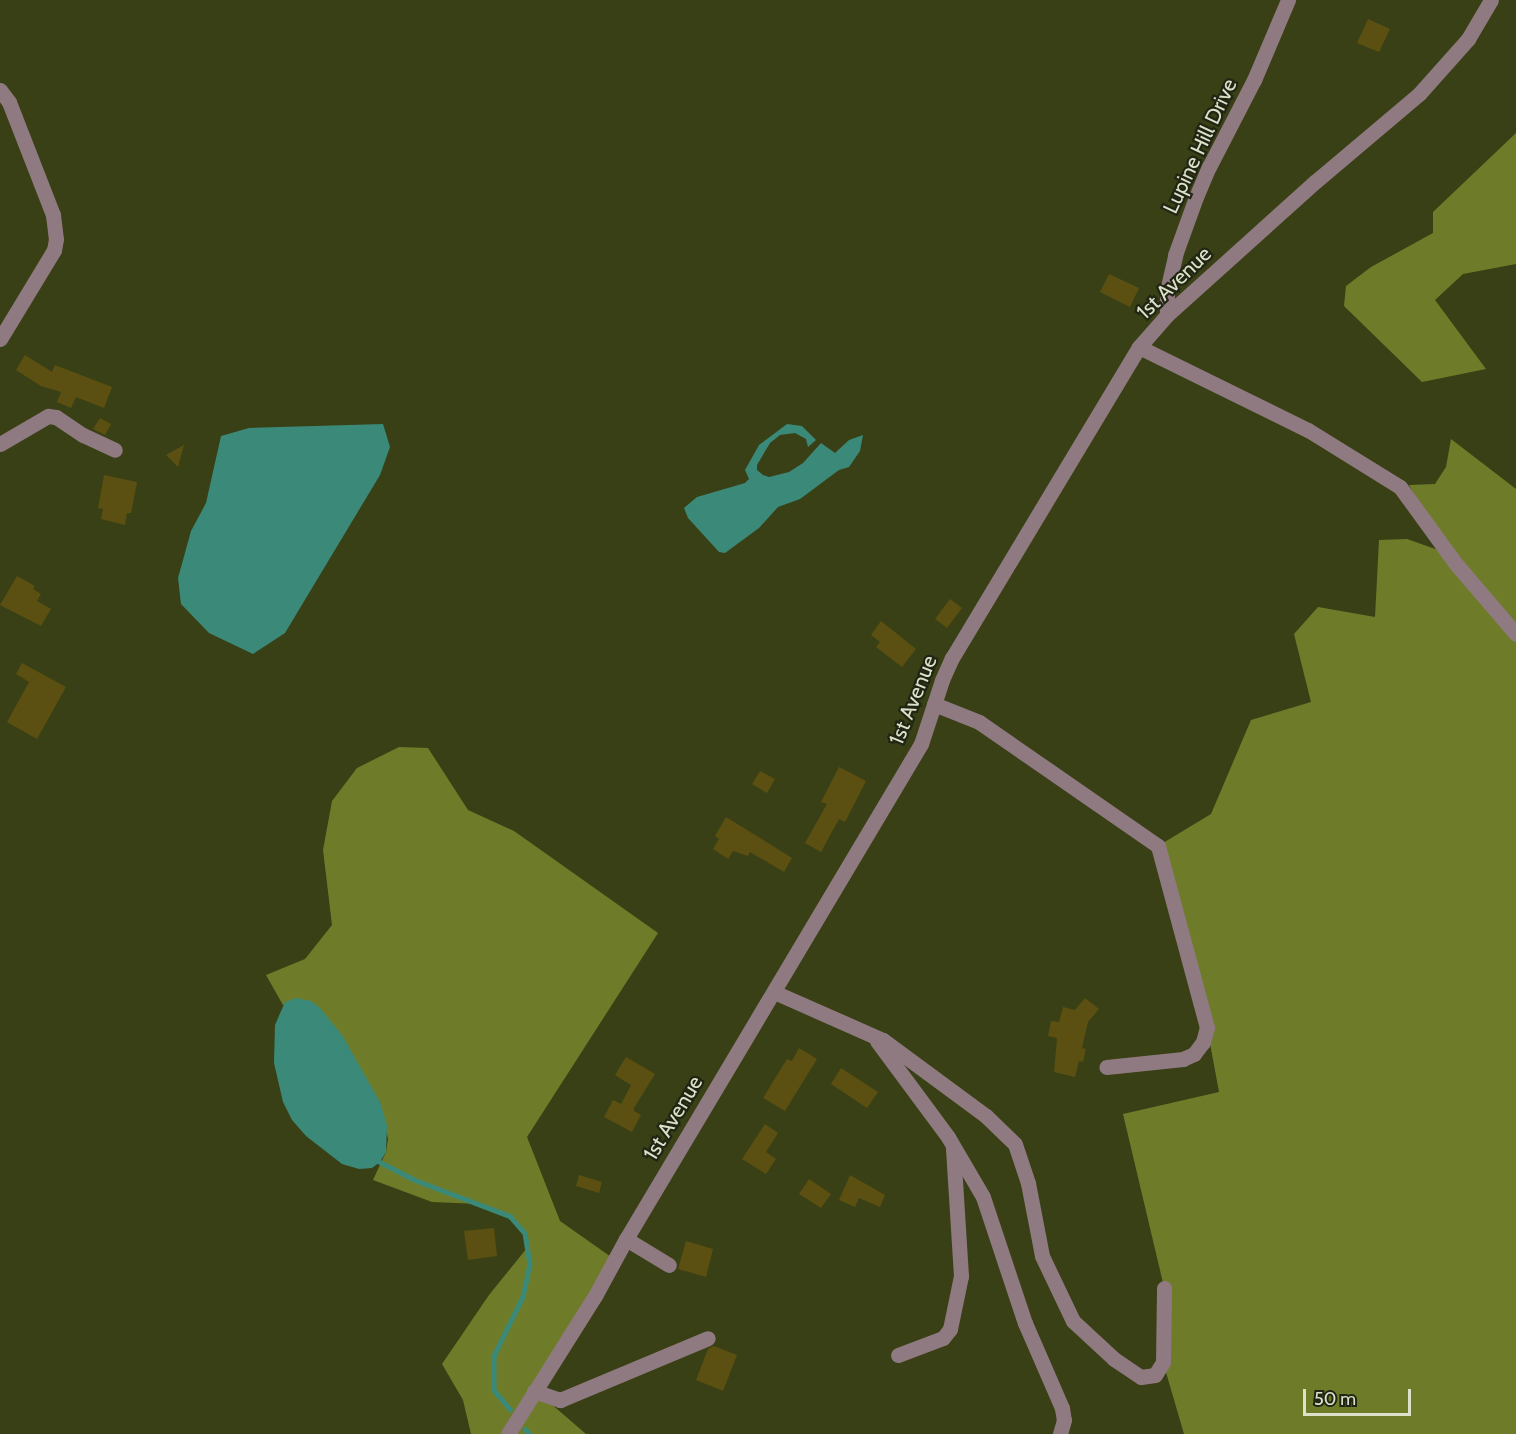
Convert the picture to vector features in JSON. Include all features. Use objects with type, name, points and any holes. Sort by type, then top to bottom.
[{"type":"street","name":"Lupine Hill Drive","points":[[1167,315],[1167,291],[1175,255],[1196,197],[1254,80],[1288,0]]},
{"type":"street","name":"1st Avenue","points":[[508,1434],[595,1296],[626,1239],[921,744],[952,658],[1139,347],[1167,315],[1316,181],[1419,94],[1468,39],[1491,0]]},
{"type":"street","points":[[0,90],[9,102],[53,215],[56,239],[54,250],[0,339]]},
{"type":"street","points":[[1139,347],[1308,430],[1400,487],[1456,564],[1516,634]]},
{"type":"street","points":[[0,444],[42,417],[48,416],[56,417],[83,435],[115,450]]},
{"type":"street","points":[[934,704],[979,722],[1158,846],[1207,1027],[1203,1042],[1194,1054],[1183,1059],[1106,1067]]},
{"type":"street","points":[[774,992],[872,1034],[986,1116],[1015,1144],[1028,1184],[1042,1256],[1073,1321],[1114,1359],[1141,1377],[1155,1375],[1163,1362],[1164,1287]]},
{"type":"street","points":[[872,1034],[953,1145],[983,1197],[1025,1323],[1062,1408],[1064,1420],[1060,1434]]},
{"type":"street","points":[[898,1355],[943,1338],[951,1329],[961,1276],[953,1145]]},
{"type":"street","points":[[626,1239],[669,1265]]},
{"type":"street","points":[[534,1391],[560,1401],[708,1338]]},
{"type":"green space","points":[[1516,133],[1516,264],[1463,274],[1435,300],[1486,369],[1422,382],[1344,306],[1346,286],[1371,267],[1433,233],[1433,212]]},
{"type":"green space","points":[[1451,439],[1516,489],[1516,1434],[1184,1434],[1163,1362],[1164,1287],[1123,1114],[1219,1092],[1207,1027],[1158,846],[1211,814],[1251,720],[1311,702],[1294,634],[1318,607],[1375,617],[1379,540],[1407,539],[1455,556],[1421,507],[1409,485],[1435,484],[1446,467]]},
{"type":"green space","points":[[399,747],[428,748],[468,810],[514,831],[658,933],[527,1137],[560,1221],[614,1259],[535,1390],[586,1434],[471,1434],[463,1400],[442,1364],[489,1295],[527,1248],[525,1233],[510,1216],[480,1204],[432,1202],[373,1180],[386,1152],[388,1139],[380,1102],[303,1000],[283,1005],[266,975],[305,959],[332,925],[323,850],[332,801],[357,768]]},
{"type":"water","points":[[383,424],[390,447],[380,475],[285,633],[253,654],[209,633],[181,604],[178,578],[191,531],[206,503],[221,436],[249,428]]},
{"type":"water","points":[[787,424],[802,426],[816,440],[808,447],[806,439],[795,433],[780,435],[770,443],[757,465],[757,470],[763,475],[769,477],[789,472],[803,463],[821,443],[835,453],[849,440],[863,435],[860,451],[849,467],[839,470],[800,499],[778,507],[759,528],[725,553],[719,552],[688,518],[684,508],[697,497],[745,483],[749,479],[745,470],[759,445]]},
{"type":"water","points":[[296,998],[311,1001],[320,1008],[342,1035],[380,1102],[387,1125],[386,1152],[380,1162],[372,1168],[359,1169],[342,1164],[306,1136],[292,1120],[283,1102],[274,1063],[275,1025],[285,1002]]},
{"type":"building","points":[[1368,19],[1390,29],[1379,52],[1357,43]]},
{"type":"building","points":[[1109,274],[1139,288],[1130,307],[1100,292]]},
{"type":"building","points":[[25,355],[52,372],[55,365],[112,387],[104,408],[76,397],[71,408],[57,402],[61,392],[41,386],[16,370]]},
{"type":"building","points":[[100,418],[111,424],[105,435],[93,429]]},
{"type":"building","points":[[184,445],[178,467],[166,455]]},
{"type":"building","points":[[104,475],[137,482],[131,513],[127,513],[125,525],[101,519],[103,509],[98,508]]},
{"type":"building","points":[[17,576],[35,586],[33,589],[41,594],[37,601],[51,609],[41,626],[0,605]]},
{"type":"building","points":[[950,599],[962,608],[947,628],[935,619]]},
{"type":"building","points":[[881,621],[916,649],[902,667],[876,647],[880,642],[871,635]]},
{"type":"building","points":[[22,663],[66,687],[37,739],[7,722],[29,682],[16,674]]},
{"type":"building","points":[[839,767],[866,781],[845,822],[839,819],[821,852],[805,843],[827,804],[821,802]]},
{"type":"building","points":[[760,771],[775,779],[767,793],[752,784]]},
{"type":"building","points":[[726,817],[792,858],[784,872],[750,852],[748,856],[733,851],[728,859],[713,849],[719,839],[715,836]]},
{"type":"building","points":[[1085,998],[1099,1009],[1088,1022],[1082,1048],[1086,1049],[1083,1062],[1079,1061],[1075,1077],[1054,1072],[1057,1038],[1048,1036],[1051,1021],[1059,1022],[1063,1007],[1075,1010]]},
{"type":"building","points":[[799,1048],[817,1059],[785,1111],[763,1098],[787,1059],[792,1061]]},
{"type":"building","points":[[626,1057],[655,1074],[634,1108],[634,1111],[641,1115],[632,1132],[604,1117],[613,1100],[621,1104],[631,1085],[615,1075]]},
{"type":"building","points":[[841,1068],[878,1092],[867,1108],[831,1084]]},
{"type":"building","points":[[765,1124],[778,1133],[766,1152],[776,1159],[766,1174],[742,1159]]},
{"type":"building","points":[[579,1175],[602,1182],[599,1193],[576,1186]]},
{"type":"building","points":[[850,1175],[885,1195],[880,1207],[859,1198],[855,1207],[839,1200]]},
{"type":"building","points":[[809,1179],[831,1194],[821,1208],[799,1194]]},
{"type":"building","points":[[494,1228],[497,1256],[468,1260],[464,1231]]},
{"type":"building","points":[[686,1241],[713,1249],[706,1277],[678,1269]]},
{"type":"building","points":[[714,1346],[737,1355],[723,1391],[696,1380],[708,1349]]},
{"type":"waterway","points":[[380,1162],[415,1180],[510,1216],[525,1233],[530,1264],[523,1297],[494,1356],[494,1390],[510,1409]]},
{"type":"waterway","points":[[525,1429],[530,1434]]}]
